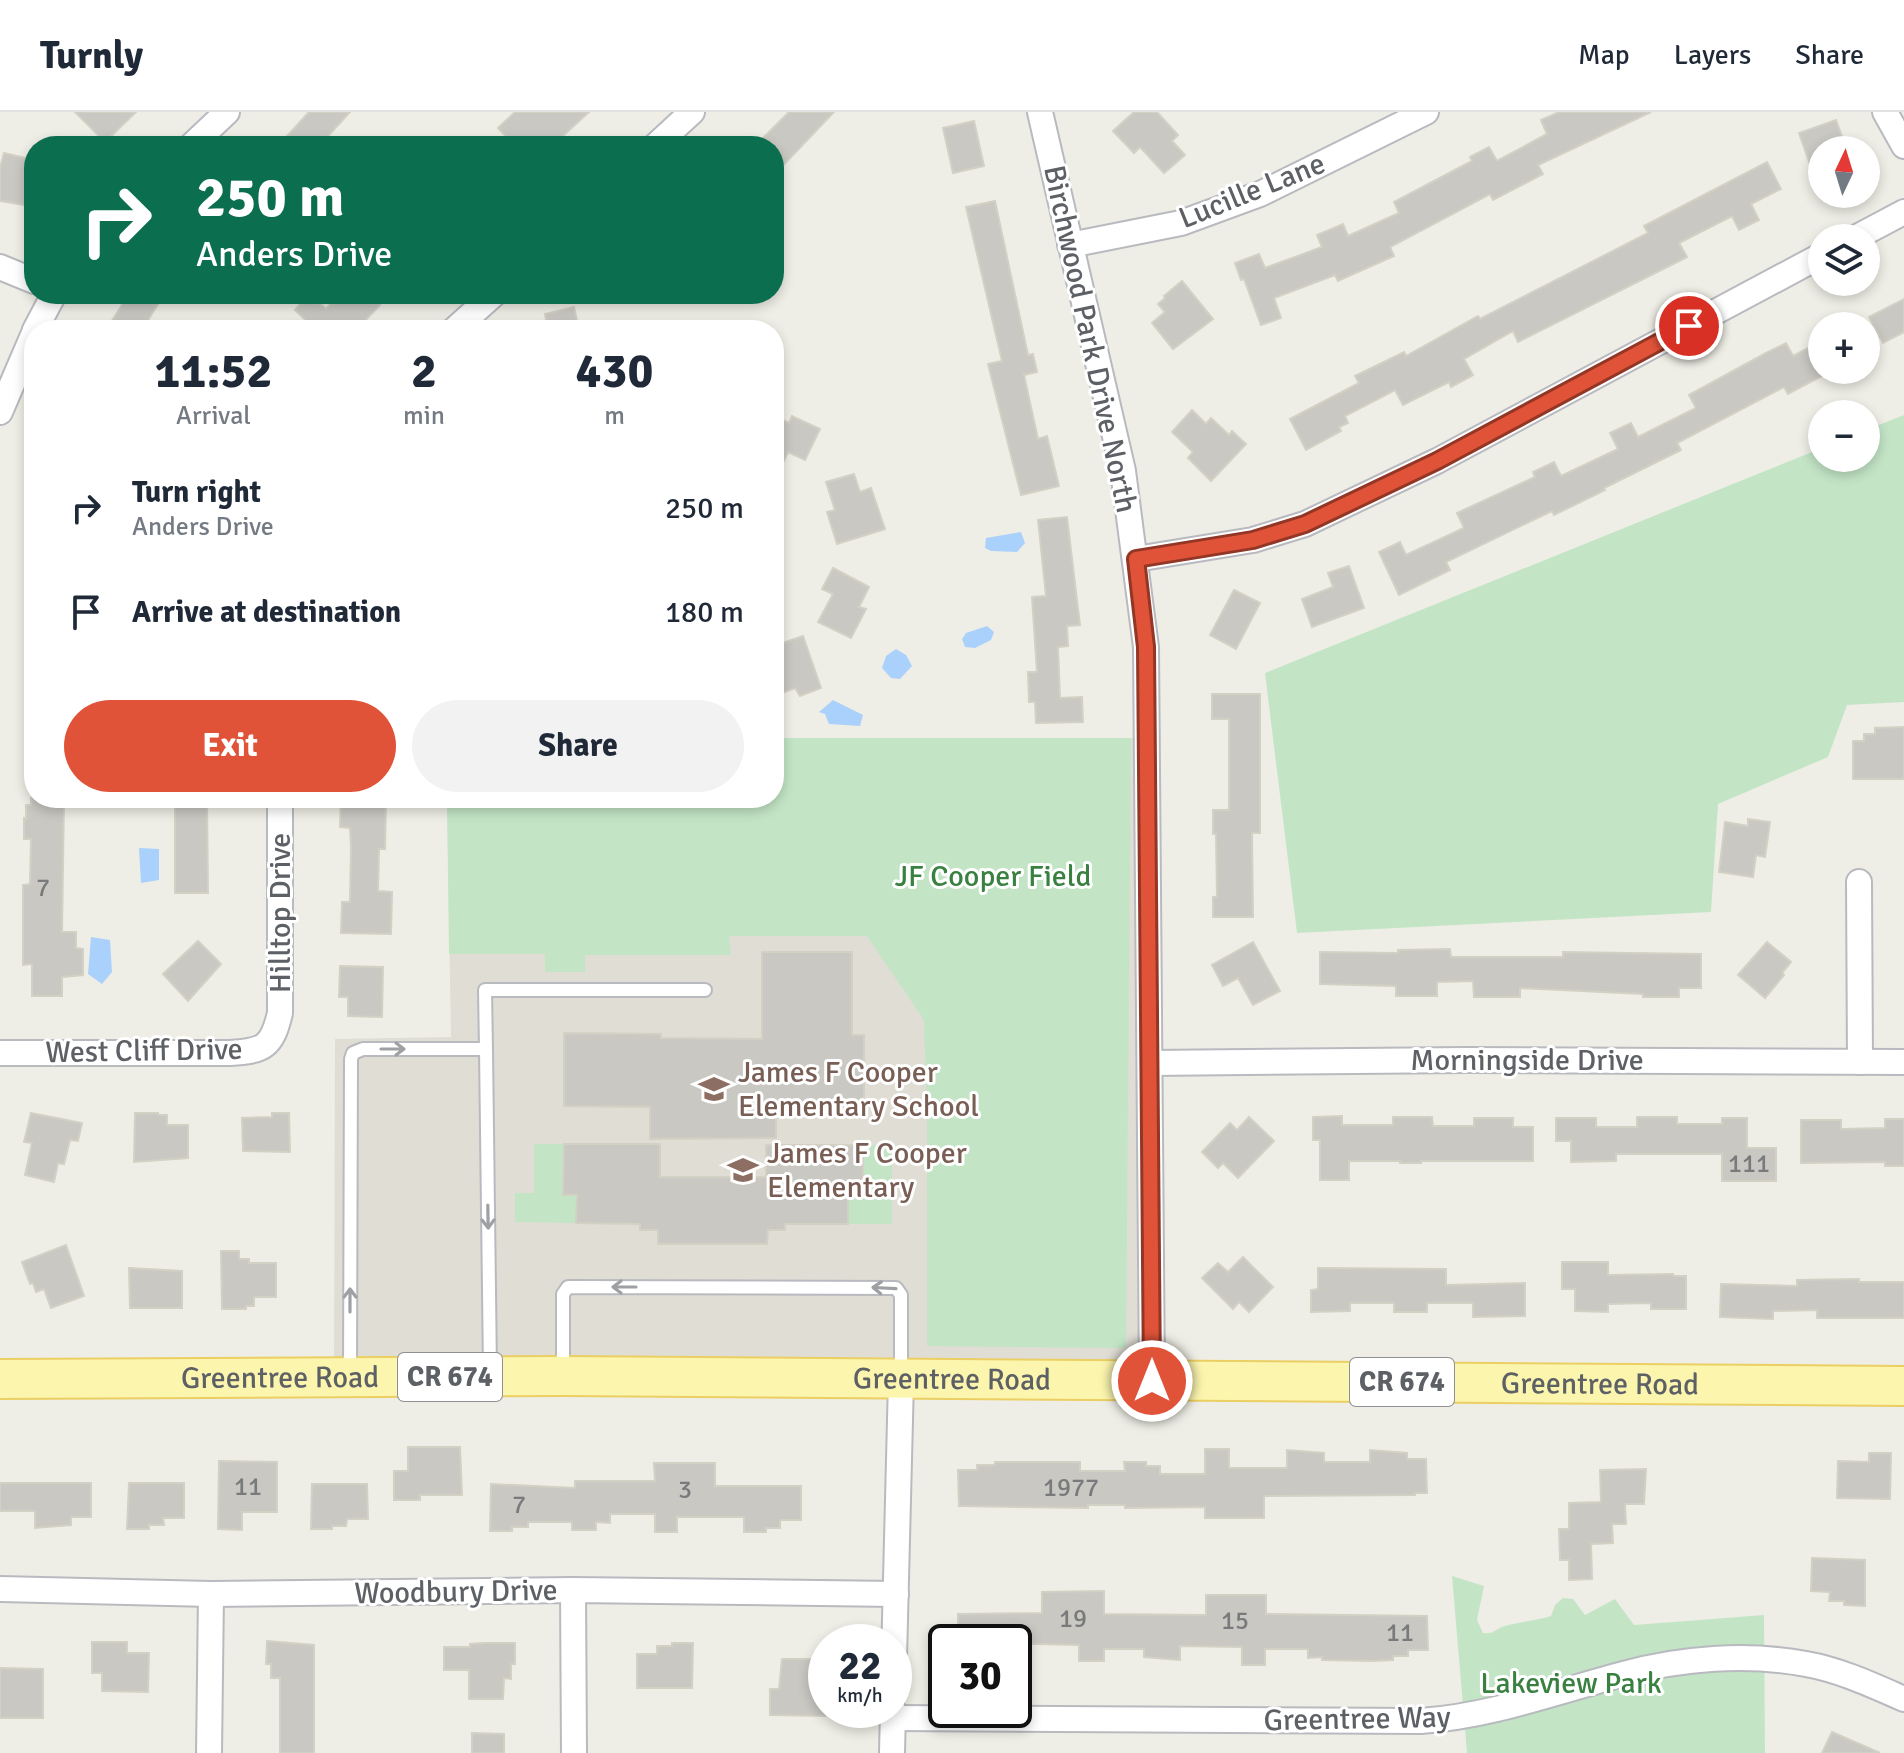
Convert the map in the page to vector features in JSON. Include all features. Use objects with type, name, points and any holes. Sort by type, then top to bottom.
[{"type":"main road","name":"Greentree Road","points":[[0,1379],[563,1376],[1904,1386]]},
{"type":"street","points":[[202,136],[227,112]]},
{"type":"street","points":[[666,136],[692,112]]},
{"type":"street","name":"Birchwood Park Drive North","points":[[1040,112],[1123,471],[1146,647],[1152,1381]]},
{"type":"street","name":"Lucille Lane","points":[[1070,245],[1181,223],[1260,194],[1377,124],[1426,112]]},
{"type":"street","points":[[1885,112],[1904,146]]},
{"type":"street","points":[[1880,225],[1904,212]]},
{"type":"street","points":[[1136,559],[1253,540],[1305,524],[1437,461],[1808,262]]},
{"type":"street","points":[[0,267],[24,277]]},
{"type":"street","points":[[465,320],[483,304]]},
{"type":"street","points":[[0,412],[24,356]]},
{"type":"street","name":"Hilltop Drive","points":[[277,1028],[280,1013],[280,808]]},
{"type":"street","points":[[1859,882],[1860,1062]]},
{"type":"street","name":"West Cliff Drive","points":[[0,1053],[247,1052],[267,1045],[274,1038],[277,1028]]},
{"type":"street","name":"Morningside Drive","points":[[1150,1063],[1451,1060],[1904,1062]]},
{"type":"street","points":[[895,1624],[901,1380]]},
{"type":"street","name":"Woodbury Drive","points":[[9,1589],[211,1594],[573,1590],[896,1594]]},
{"type":"street","points":[[573,1590],[574,1753]]},
{"type":"street","points":[[209,1753],[211,1594]]},
{"type":"street","name":"Greentree Way","points":[[912,1714],[1434,1720],[1477,1715],[1652,1667],[1731,1660],[1807,1664],[1848,1676],[1904,1699]]},
{"type":"street","points":[[892,1753],[893,1728]]},
{"type":"lane","points":[[490,1377],[485,990],[705,990]]},
{"type":"lane","points":[[350,1378],[353,1053],[363,1049],[486,1049]]},
{"type":"lane","points":[[563,1376],[563,1294],[568,1287],[896,1288],[901,1295],[901,1380]]},
{"type":"shaded area","name":"James F Cooper Elementary","points":[[784,738],[1147,738],[1152,1381],[334,1378],[335,1039],[451,1037],[447,808],[784,808]]},
{"type":"green space","points":[[1904,415],[1904,702],[1847,705],[1828,757],[1718,804],[1711,912],[1297,933],[1265,673],[1808,454],[1808,472],[1880,472],[1880,424]]},
{"type":"green space","name":"JF Cooper Field","points":[[784,738],[1131,738],[1126,1348],[927,1346],[924,1020],[867,936],[729,936],[731,955],[585,955],[585,972],[545,972],[545,954],[449,954],[447,808],[784,808]]},
{"type":"green space","points":[[534,1144],[564,1144],[563,1195],[577,1195],[576,1223],[515,1222],[515,1193],[534,1193]]},
{"type":"green space","points":[[863,1145],[892,1145],[892,1224],[848,1224],[848,1195],[863,1195]]},
{"type":"green space","name":"Lakeview Park","points":[[1452,1576],[1484,1586],[1477,1620],[1483,1633],[1551,1616],[1555,1605],[1563,1598],[1573,1599],[1585,1615],[1615,1599],[1634,1625],[1764,1615],[1765,1753],[1467,1753]]},
{"type":"water","points":[[1021,532],[1025,543],[1017,552],[985,548],[986,538]]},
{"type":"water","points":[[987,626],[994,632],[991,640],[975,648],[965,647],[962,639],[966,633]]},
{"type":"water","points":[[896,649],[906,655],[912,666],[900,679],[891,678],[882,668],[886,656]]},
{"type":"water","points":[[833,700],[863,715],[860,726],[829,724],[825,714],[819,712]]},
{"type":"water","points":[[139,848],[159,849],[159,880],[141,883]]},
{"type":"water","points":[[91,937],[110,940],[112,972],[102,984],[88,974]]},
{"type":"building","points":[[75,112],[136,112],[111,136],[99,136]]},
{"type":"building","points":[[309,112],[350,112],[328,136],[287,136]]},
{"type":"building","points":[[515,112],[589,112],[563,136],[506,136],[498,128]]},
{"type":"building","points":[[789,112],[834,112],[784,164],[784,136],[765,136]]},
{"type":"building","points":[[1134,112],[1157,112],[1178,135],[1172,141],[1185,155],[1164,173],[1140,147],[1134,153],[1113,131]]},
{"type":"building","points":[[1559,112],[1651,112],[1538,165],[1543,174],[1493,200],[1490,194],[1390,247],[1394,256],[1338,281],[1335,275],[1274,298],[1281,318],[1261,325],[1235,263],[1259,254],[1265,268],[1322,247],[1317,235],[1343,224],[1348,236],[1399,213],[1394,202],[1472,161],[1470,157],[1489,147],[1497,161],[1547,134],[1541,120]]},
{"type":"building","points":[[1836,120],[1842,136],[1808,136],[1808,159],[1799,133]]},
{"type":"building","points":[[974,121],[984,166],[953,173],[943,128]]},
{"type":"building","points":[[4,153],[24,158],[24,205],[0,201],[0,168]]},
{"type":"building","points":[[1767,162],[1781,189],[1751,204],[1759,220],[1739,230],[1732,216],[1679,243],[1687,257],[1518,342],[1513,331],[1464,359],[1473,375],[1451,387],[1449,382],[1403,405],[1395,390],[1345,416],[1348,423],[1339,427],[1341,431],[1306,450],[1290,419],[1359,383],[1355,376],[1404,352],[1406,356],[1478,316],[1480,319],[1648,233],[1644,226]]},
{"type":"building","points":[[995,201],[1028,355],[1033,354],[1037,372],[1024,375],[1038,439],[1047,436],[1059,486],[1021,495],[988,364],[1002,361],[966,207]]},
{"type":"building","points":[[1182,281],[1213,319],[1173,349],[1152,323],[1165,312],[1158,304]]},
{"type":"building","points":[[1904,299],[1904,332],[1883,343],[1879,312]]},
{"type":"building","points":[[123,304],[158,304],[148,320],[112,320]]},
{"type":"building","points":[[300,304],[320,304],[326,309],[331,304],[380,305],[366,320],[306,320],[295,310]]},
{"type":"building","points":[[574,307],[577,320],[546,320],[545,314]]},
{"type":"building","points":[[1786,343],[1793,356],[1808,348],[1808,383],[1788,394],[1784,387],[1677,443],[1681,450],[1605,490],[1554,515],[1552,511],[1446,562],[1450,570],[1399,595],[1379,552],[1400,542],[1406,555],[1464,528],[1457,513],[1535,477],[1533,472],[1554,462],[1561,476],[1618,449],[1610,433],[1631,423],[1638,437],[1696,408],[1689,395]]},
{"type":"building","points":[[1192,410],[1206,424],[1211,418],[1229,435],[1232,431],[1246,444],[1211,481],[1188,458],[1193,452],[1172,432]]},
{"type":"building","points":[[792,416],[820,429],[805,460],[788,452],[784,461],[784,421],[789,423]]},
{"type":"building","points":[[854,474],[860,492],[871,488],[885,529],[837,544],[827,512],[835,510],[826,482]]},
{"type":"building","points":[[1067,517],[1080,625],[1067,626],[1068,646],[1058,647],[1060,698],[1082,697],[1083,722],[1036,723],[1035,702],[1029,702],[1028,672],[1037,672],[1032,597],[1046,596],[1038,520]]},
{"type":"building","points":[[1349,566],[1364,608],[1312,627],[1302,599],[1333,587],[1328,573]]},
{"type":"building","points":[[833,568],[869,587],[859,607],[866,609],[851,638],[818,622],[833,594],[822,589]]},
{"type":"building","points":[[1234,590],[1260,603],[1236,649],[1210,635]]},
{"type":"building","points":[[803,636],[821,688],[800,696],[795,688],[784,692],[784,643]]},
{"type":"building","points":[[1212,694],[1260,694],[1260,833],[1252,833],[1253,917],[1213,917],[1213,897],[1217,897],[1213,810],[1229,810],[1229,719],[1212,719]]},
{"type":"building","points":[[1904,727],[1904,779],[1853,779],[1853,741],[1864,741],[1864,734],[1875,734],[1875,728]]},
{"type":"building","points":[[26,808],[64,808],[62,932],[76,932],[76,948],[83,949],[83,975],[62,977],[62,996],[32,996],[32,964],[23,965],[23,885],[30,884],[31,839],[24,839]]},
{"type":"building","points":[[175,808],[207,808],[208,893],[175,893]]},
{"type":"building","points":[[341,808],[386,808],[385,849],[379,849],[378,891],[392,892],[391,934],[341,933],[342,902],[350,902],[351,848],[350,828],[340,827]]},
{"type":"building","points":[[1748,819],[1770,822],[1765,857],[1756,855],[1753,877],[1719,872],[1725,822],[1748,826]]},
{"type":"building","points":[[198,941],[221,964],[188,1001],[163,974]]},
{"type":"building","points":[[1253,942],[1280,991],[1253,1005],[1238,978],[1223,986],[1212,965]]},
{"type":"building","points":[[1767,942],[1791,962],[1765,998],[1738,975]]},
{"type":"building","points":[[1450,949],[1451,957],[1563,957],[1563,952],[1701,954],[1701,988],[1679,988],[1679,997],[1520,988],[1520,997],[1474,997],[1473,981],[1437,982],[1437,996],[1396,996],[1396,986],[1320,984],[1320,952],[1398,953],[1398,950]]},
{"type":"building","points":[[762,952],[852,952],[852,1035],[864,1035],[864,1108],[776,1107],[776,1138],[650,1139],[650,1107],[564,1106],[564,1033],[762,1039]]},
{"type":"building","points":[[340,966],[383,967],[382,1017],[348,1016],[348,997],[339,997]]},
{"type":"building","points":[[31,1113],[82,1123],[78,1141],[70,1140],[64,1164],[58,1163],[54,1182],[25,1175],[32,1143],[24,1142]]},
{"type":"building","points":[[135,1113],[167,1115],[167,1125],[188,1125],[188,1158],[134,1162]]},
{"type":"building","points":[[272,1113],[289,1113],[290,1152],[243,1151],[242,1118],[272,1117]]},
{"type":"building","points":[[1342,1116],[1342,1125],[1393,1125],[1393,1117],[1432,1117],[1433,1126],[1474,1126],[1474,1118],[1513,1118],[1513,1127],[1533,1127],[1533,1161],[1349,1161],[1349,1180],[1320,1180],[1320,1140],[1313,1140],[1313,1117]]},
{"type":"building","points":[[1249,1117],[1274,1141],[1238,1178],[1223,1163],[1218,1168],[1202,1152],[1230,1123],[1237,1130]]},
{"type":"building","points":[[1637,1117],[1677,1117],[1677,1124],[1722,1124],[1722,1118],[1747,1118],[1747,1148],[1776,1148],[1776,1181],[1722,1181],[1722,1154],[1616,1154],[1616,1161],[1571,1162],[1571,1141],[1556,1141],[1556,1118],[1596,1118],[1596,1127],[1637,1127]]},
{"type":"building","points":[[1885,1119],[1904,1119],[1904,1166],[1885,1166],[1885,1162],[1801,1163],[1801,1120],[1841,1120],[1841,1129],[1885,1128]]},
{"type":"building","points":[[564,1144],[660,1144],[660,1177],[766,1177],[766,1145],[863,1145],[863,1195],[848,1195],[848,1224],[785,1224],[785,1230],[768,1230],[767,1244],[658,1244],[658,1230],[640,1230],[640,1224],[576,1223],[577,1195],[563,1195]]},
{"type":"building","points":[[66,1245],[84,1296],[51,1308],[44,1289],[36,1292],[33,1283],[30,1284],[22,1262]]},
{"type":"building","points":[[221,1251],[239,1251],[239,1259],[249,1259],[249,1263],[276,1263],[276,1297],[254,1297],[254,1306],[246,1306],[246,1309],[222,1309]]},
{"type":"building","points":[[1243,1257],[1273,1287],[1249,1312],[1239,1302],[1233,1309],[1202,1278],[1218,1263],[1228,1272]]},
{"type":"building","points":[[1562,1262],[1608,1262],[1608,1275],[1686,1276],[1686,1309],[1651,1309],[1651,1303],[1608,1304],[1608,1312],[1575,1311],[1575,1289],[1562,1289]]},
{"type":"building","points":[[129,1268],[182,1271],[182,1308],[130,1308]]},
{"type":"building","points":[[1318,1268],[1446,1269],[1446,1285],[1525,1283],[1525,1316],[1473,1317],[1473,1303],[1427,1303],[1427,1312],[1394,1312],[1394,1303],[1350,1303],[1350,1311],[1311,1312],[1311,1290],[1318,1289]]},
{"type":"building","points":[[1859,1279],[1859,1282],[1904,1282],[1904,1318],[1817,1318],[1817,1310],[1773,1311],[1773,1319],[1720,1317],[1721,1284],[1797,1286],[1797,1280]]},
{"type":"building","points":[[408,1447],[460,1447],[462,1495],[420,1495],[420,1500],[394,1500],[394,1471],[408,1471]]},
{"type":"building","points":[[1205,1449],[1229,1449],[1229,1468],[1287,1468],[1287,1450],[1324,1453],[1324,1462],[1370,1462],[1370,1450],[1407,1453],[1407,1459],[1426,1459],[1427,1493],[1264,1496],[1264,1518],[1205,1518],[1205,1507],[959,1506],[958,1470],[977,1470],[977,1465],[995,1465],[995,1462],[1080,1462],[1080,1471],[1125,1471],[1124,1462],[1146,1462],[1146,1466],[1160,1466],[1160,1474],[1205,1474]]},
{"type":"building","points":[[1869,1453],[1891,1453],[1890,1499],[1837,1498],[1838,1461],[1869,1462]]},
{"type":"building","points":[[219,1461],[277,1462],[277,1512],[242,1512],[242,1530],[218,1529]]},
{"type":"building","points":[[654,1463],[715,1463],[715,1486],[801,1486],[801,1520],[780,1520],[780,1528],[766,1528],[766,1532],[744,1532],[744,1517],[677,1517],[677,1532],[655,1532],[655,1514],[610,1514],[610,1523],[596,1522],[596,1530],[572,1530],[572,1522],[528,1522],[528,1527],[512,1527],[512,1531],[490,1531],[491,1484],[575,1488],[575,1481],[655,1481]]},
{"type":"building","points":[[1646,1469],[1644,1504],[1625,1504],[1626,1524],[1612,1524],[1613,1543],[1591,1544],[1592,1579],[1569,1580],[1569,1560],[1560,1560],[1559,1529],[1569,1529],[1569,1503],[1601,1502],[1600,1470]]},
{"type":"building","points":[[0,1483],[91,1483],[91,1517],[71,1517],[71,1525],[35,1528],[35,1511],[0,1511]]},
{"type":"building","points":[[129,1483],[184,1483],[184,1518],[163,1518],[164,1525],[149,1525],[149,1529],[127,1529]]},
{"type":"building","points":[[312,1484],[367,1484],[368,1519],[347,1519],[346,1526],[332,1526],[332,1529],[311,1529]]},
{"type":"building","points":[[1812,1558],[1865,1560],[1865,1606],[1829,1601],[1830,1592],[1811,1591]]},
{"type":"building","points":[[1104,1591],[1104,1614],[1206,1615],[1206,1595],[1266,1595],[1266,1614],[1427,1616],[1428,1650],[1408,1650],[1408,1656],[1372,1661],[1308,1658],[1308,1649],[1265,1649],[1265,1665],[1242,1665],[1242,1647],[1180,1646],[1180,1660],[1144,1657],[1144,1649],[1104,1649],[1104,1661],[1079,1661],[1079,1645],[1032,1644],[1032,1624],[958,1624],[958,1614],[1042,1613],[1042,1592]]},
{"type":"building","points":[[267,1641],[314,1645],[314,1753],[280,1753],[280,1678],[271,1678],[271,1664],[266,1664]]},
{"type":"building","points":[[92,1642],[127,1642],[127,1653],[149,1653],[148,1692],[102,1691],[102,1673],[92,1673]]},
{"type":"building","points":[[515,1643],[515,1664],[511,1664],[511,1679],[504,1678],[503,1699],[469,1699],[469,1670],[444,1670],[444,1647],[470,1647],[470,1644]]},
{"type":"building","points":[[672,1643],[693,1643],[692,1688],[637,1688],[637,1654],[657,1654],[657,1646],[672,1646]]},
{"type":"building","points":[[782,1659],[808,1659],[808,1716],[770,1715],[770,1689],[779,1689]]},
{"type":"building","points":[[0,1668],[43,1669],[43,1718],[0,1718]]},
{"type":"building","points":[[1832,1732],[1880,1753],[1822,1753]]},
{"type":"building","points":[[472,1733],[504,1734],[504,1753],[472,1753]]},
{"type":"place","name":"James F Cooper Elementary School","points":[[714,1089]]},
{"type":"place","name":"James F Cooper Elementary","points":[[743,1170]]},
{"type":"route","points":[[1152,1381],[1146,647],[1136,559],[1253,540],[1305,524],[1437,461],[1689,326]]}]
